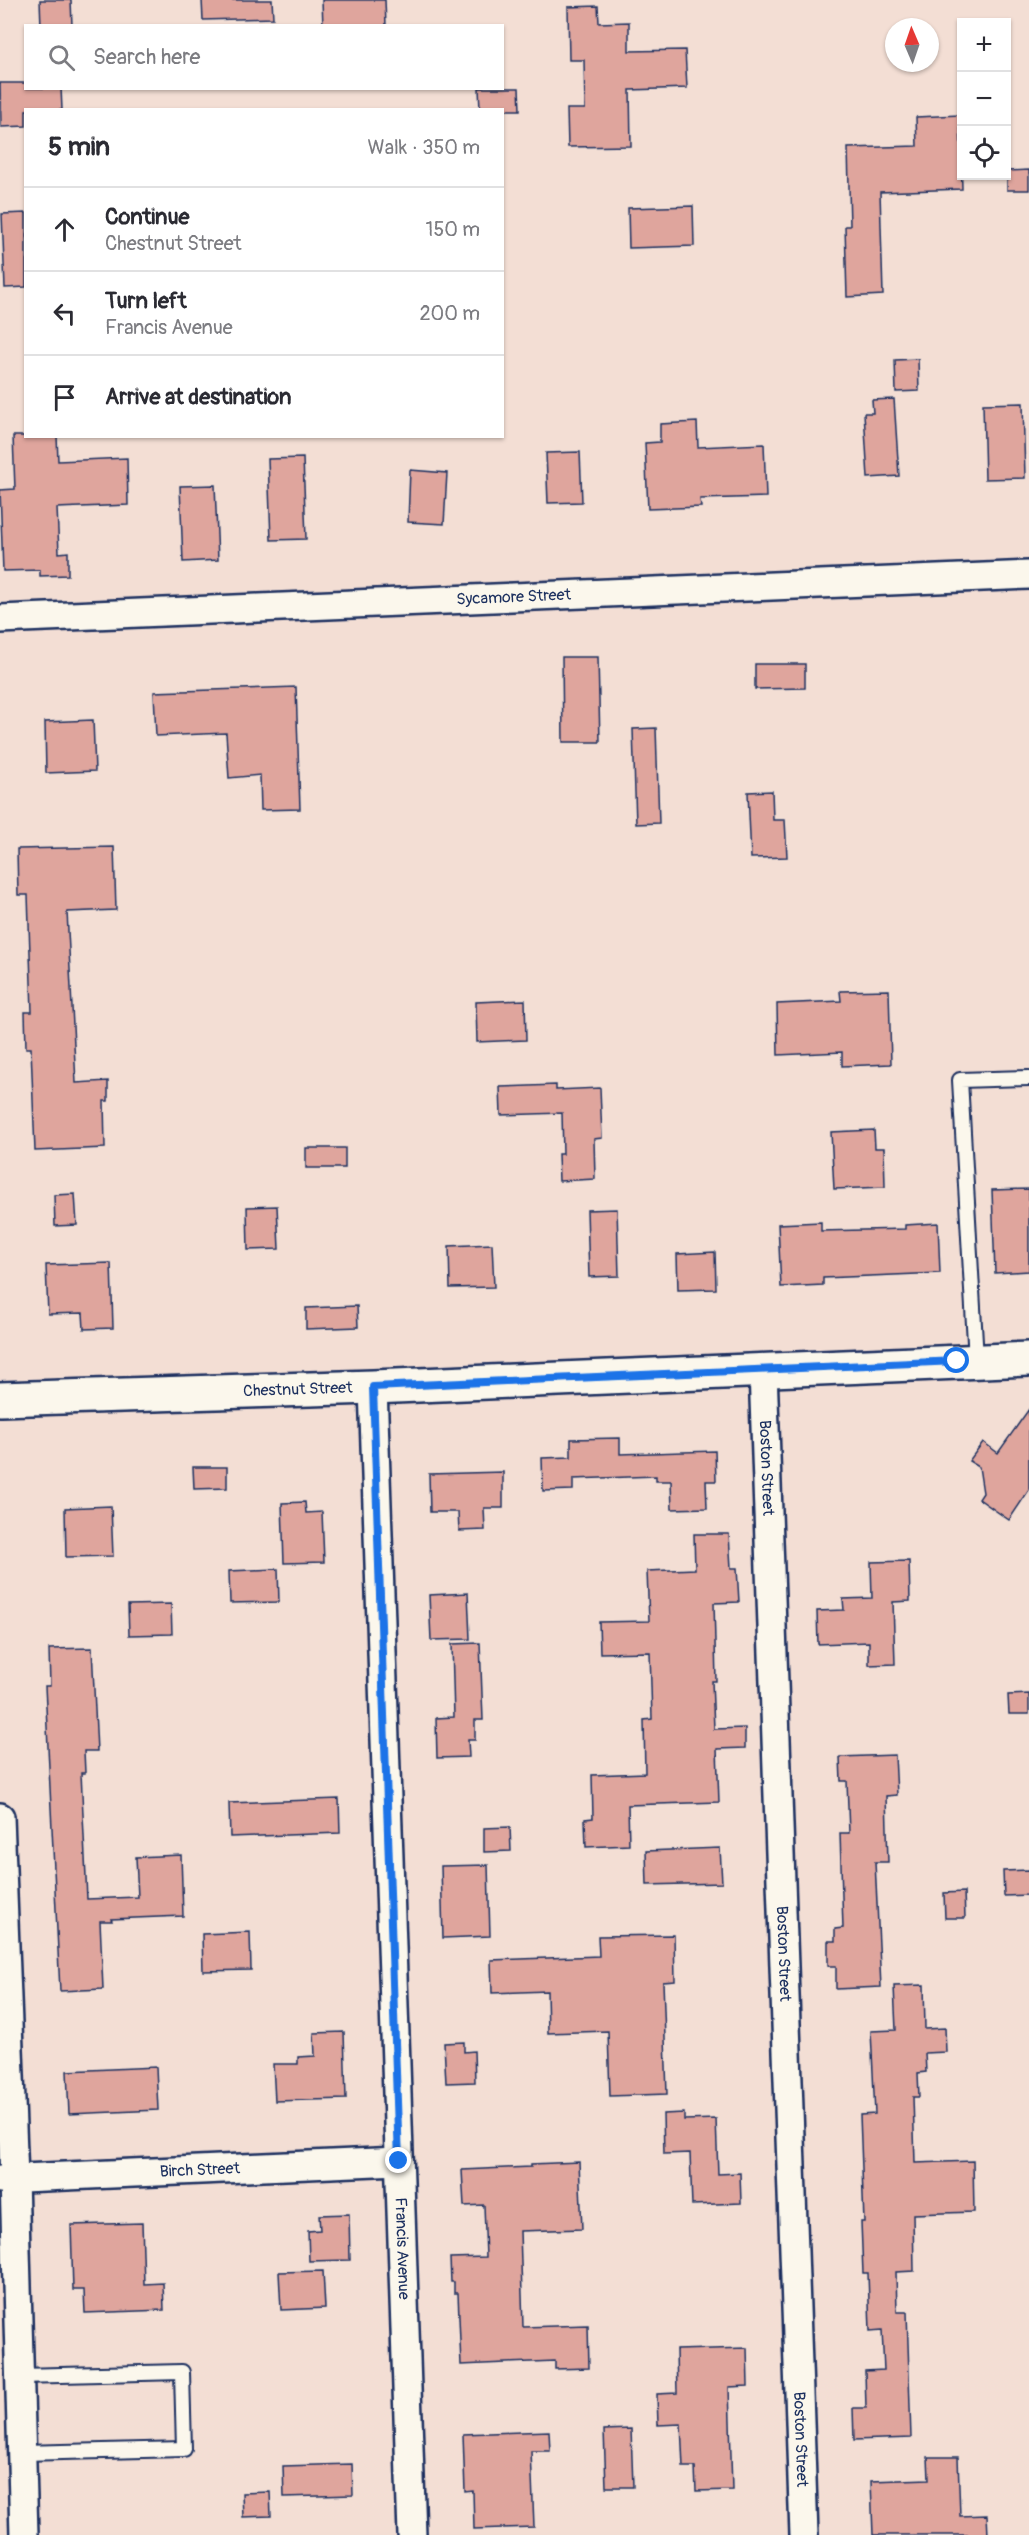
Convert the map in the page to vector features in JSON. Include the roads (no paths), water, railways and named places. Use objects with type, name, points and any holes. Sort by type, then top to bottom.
[{"type":"street","name":"Sycamore Street","points":[[0,619],[1029,575]]},
{"type":"street","name":"Chestnut Street","points":[[0,1399],[373,1387],[1029,1359]]},
{"type":"street","name":"Boston Street","points":[[763,1370],[804,2535]]},
{"type":"street","name":"Francis Avenue","points":[[373,1387],[412,2535]]},
{"type":"street","points":[[0,1817],[7,2178],[20,2376],[24,2535]]},
{"type":"street","name":"Birch Street","points":[[7,2178],[399,2161]]},
{"type":"lane","points":[[975,1360],[960,1080],[1029,1078]]},
{"type":"lane","points":[[20,2376],[182,2372],[184,2450],[22,2453]]}]
